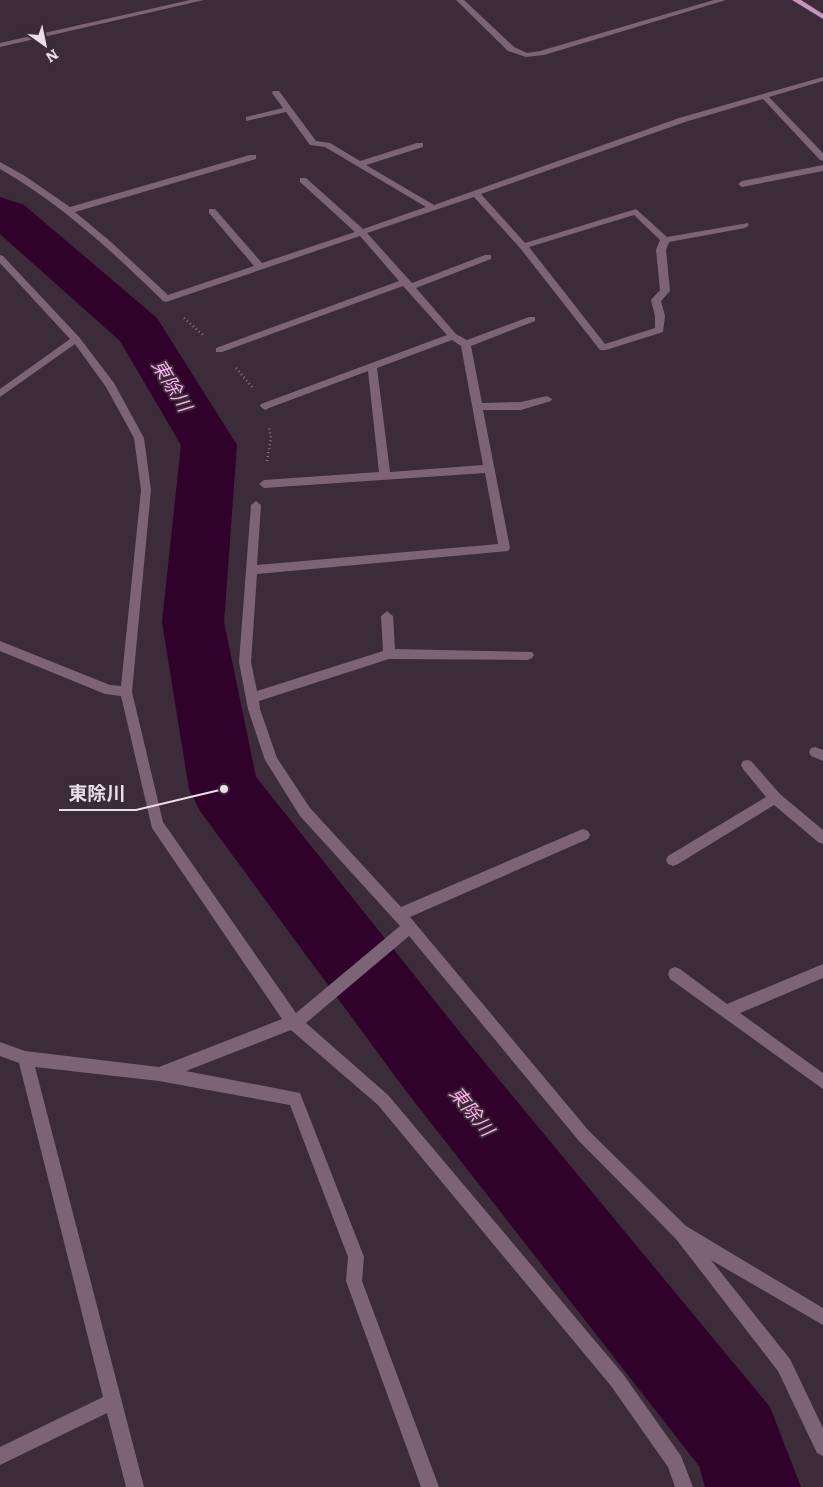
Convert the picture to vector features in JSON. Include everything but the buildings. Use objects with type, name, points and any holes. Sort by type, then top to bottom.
[{"type":"main road","points":[[796,0],[823,17]]},
{"type":"street","points":[[0,45],[200,0]]},
{"type":"street","points":[[460,0],[511,49],[526,56],[541,54],[722,0]]},
{"type":"street","points":[[0,165],[23,177],[116,249],[166,299],[433,208],[682,120],[823,79]]},
{"type":"street","points":[[276,93],[313,143],[327,146],[433,208]]},
{"type":"street","points":[[765,97],[823,158]]},
{"type":"street","points":[[249,119],[288,109]]},
{"type":"street","points":[[360,164],[420,145]]},
{"type":"street","points":[[66,211],[253,157]]},
{"type":"street","points":[[742,184],[823,168]]},
{"type":"street","points":[[251,570],[504,548],[466,344],[453,336],[361,232],[303,180]]},
{"type":"street","points":[[474,193],[523,246],[603,348],[660,330],[660,316],[656,300],[665,291],[661,250],[665,240]]},
{"type":"street","points":[[212,211],[260,267]]},
{"type":"street","points":[[523,246],[636,212],[665,240]]},
{"type":"street","points":[[665,240],[745,225]]},
{"type":"street","points":[[219,350],[488,257]]},
{"type":"street","points":[[0,258],[76,339],[110,385],[139,438],[146,490],[126,692],[157,824],[299,1020],[390,1108],[617,1380],[675,1462],[684,1487]]},
{"type":"street","points":[[466,344],[532,319]]},
{"type":"street","points":[[265,406],[453,336]]},
{"type":"street","points":[[0,394],[76,339]]},
{"type":"street","points":[[372,367],[385,476]]},
{"type":"street","points":[[478,406],[521,406],[548,399]]},
{"type":"street","points":[[264,484],[488,469]]},
{"type":"street","points":[[256,505],[244,662],[254,709],[271,760],[304,812],[410,927],[584,1136],[680,1232],[784,1366],[823,1447]]},
{"type":"street","points":[[387,616],[389,654]]},
{"type":"street","points":[[0,646],[109,690],[126,692]]},
{"type":"street","points":[[252,698],[389,654],[528,655]]},
{"type":"street","points":[[747,765],[774,798],[822,836]]},
{"type":"street","points":[[673,860],[774,798]]},
{"type":"street","points":[[399,915],[583,835]]},
{"type":"street","points":[[159,1074],[299,1020],[410,927]]},
{"type":"street","points":[[726,1012],[823,971]]},
{"type":"street","points":[[675,974],[823,1082]]},
{"type":"street","points":[[0,1049],[26,1058],[159,1074],[295,1098],[356,1257],[354,1281],[430,1487]]},
{"type":"street","points":[[26,1058],[135,1487]]},
{"type":"street","points":[[680,1232],[823,1317]]},
{"type":"street","points":[[0,1456],[113,1401]]},
{"type":"path","points":[[166,299],[248,380],[265,406],[271,438],[264,484]]},
{"type":"waterway","name":"東除川","points":[[0,211],[7,215],[139,330],[209,445],[193,622],[224,789],[434,1063],[737,1440],[753,1487]]},
{"type":"place","name":"東除川","points":[[224,789]]}]
